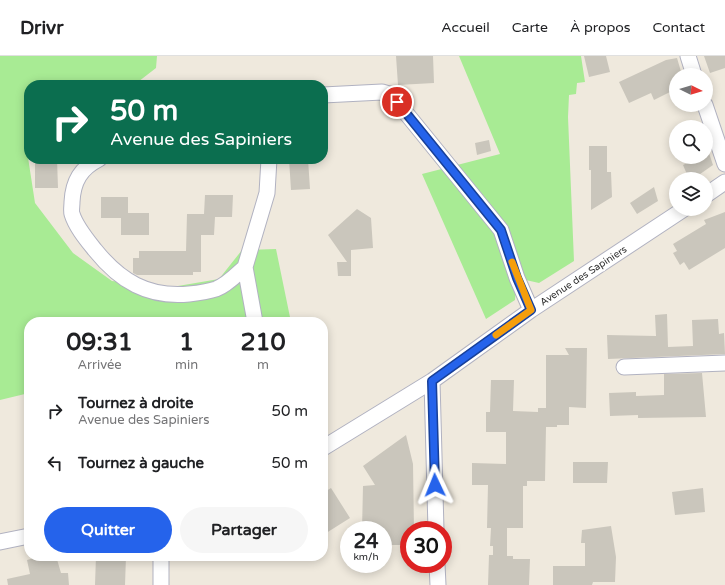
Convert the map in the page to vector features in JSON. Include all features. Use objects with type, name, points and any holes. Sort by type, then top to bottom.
[{"type":"street","points":[[688,56],[692,68]]},
{"type":"street","points":[[328,95],[382,92],[389,94],[397,102],[501,230],[517,278],[531,310]]},
{"type":"street","points":[[707,112],[725,164]]},
{"type":"street","points":[[92,164],[82,171],[77,178],[73,191],[72,214],[86,237],[113,270],[145,290],[162,294],[179,295],[216,289],[229,281],[245,267]]},
{"type":"street","points":[[254,317],[245,267],[267,193],[270,164]]},
{"type":"street","points":[[713,190],[725,182]]},
{"type":"street","name":"Avenue des Sapiniers","points":[[328,445],[432,381],[531,310],[673,216]]},
{"type":"street","points":[[624,367],[725,363]]},
{"type":"street","points":[[432,381],[436,521]]},
{"type":"street","points":[[0,542],[24,537]]},
{"type":"street","points":[[161,561],[161,585]]},
{"type":"street","points":[[437,573],[438,585]]},
{"type":"green space","points":[[0,56],[157,56],[156,68],[140,80],[24,80],[24,164],[29,164],[35,203],[73,253],[112,281],[172,287],[219,279],[242,250],[276,249],[290,317],[24,317],[24,394],[0,400]]},
{"type":"green space","points":[[459,56],[581,56],[585,82],[577,83],[576,94],[569,95],[568,117],[574,261],[539,283],[517,278],[515,300],[486,319],[422,174],[500,154]]},
{"type":"building","points":[[396,56],[433,56],[434,83],[398,85]]},
{"type":"building","points":[[584,56],[606,56],[610,72],[589,77]]},
{"type":"building","points":[[704,56],[725,56],[725,68],[713,72],[713,68],[708,68]]},
{"type":"building","points":[[677,58],[680,68],[669,68],[669,92],[654,100],[651,93],[629,103],[619,82],[666,60]]},
{"type":"building","points":[[489,140],[491,151],[477,155],[475,143]]},
{"type":"building","points":[[589,146],[607,146],[607,172],[611,172],[612,197],[591,210],[591,170],[589,170]]},
{"type":"building","points":[[35,164],[57,164],[58,188],[35,188]]},
{"type":"building","points":[[289,164],[308,164],[310,189],[291,190]]},
{"type":"building","points":[[683,165],[713,165],[703,172],[686,172]]},
{"type":"building","points":[[654,187],[658,201],[637,214],[630,203]]},
{"type":"building","points":[[205,195],[233,195],[232,217],[215,217],[214,235],[201,235],[201,272],[193,272],[193,275],[137,275],[133,273],[133,258],[139,258],[139,251],[186,251],[187,214],[204,214]]},
{"type":"building","points":[[101,197],[128,197],[128,213],[149,213],[149,235],[121,235],[121,218],[101,218]]},
{"type":"building","points":[[357,209],[371,218],[373,248],[351,250],[351,276],[338,276],[337,262],[347,262],[328,235]]},
{"type":"building","points":[[725,212],[725,248],[689,270],[684,262],[680,265],[673,253],[677,251],[673,244],[706,224],[704,220]]},
{"type":"building","points":[[667,314],[668,347],[693,346],[692,320],[718,319],[719,334],[724,333],[725,354],[608,359],[607,335],[656,336],[655,315]]},
{"type":"building","points":[[565,348],[587,348],[586,408],[569,407],[569,425],[546,427],[545,481],[527,481],[527,486],[523,486],[523,528],[507,528],[507,556],[513,556],[513,559],[530,559],[529,585],[488,585],[489,555],[493,555],[493,546],[490,546],[491,528],[487,528],[488,485],[472,485],[472,463],[506,464],[506,432],[486,432],[486,412],[490,412],[491,380],[514,380],[513,411],[538,412],[538,408],[546,408],[546,355],[569,355]]},
{"type":"building","points":[[702,373],[706,417],[638,418],[638,415],[610,416],[609,393],[636,392],[636,396],[664,395],[664,374]]},
{"type":"building","points":[[406,435],[413,464],[414,521],[400,521],[400,545],[392,545],[392,521],[362,521],[363,486],[375,485],[363,466]]},
{"type":"building","points":[[573,462],[608,462],[607,483],[573,483]]},
{"type":"building","points":[[331,488],[350,518],[345,521],[340,521],[340,524],[328,532],[328,490]]},
{"type":"building","points":[[703,488],[705,512],[675,515],[672,492]]},
{"type":"building","points":[[611,526],[616,557],[615,582],[593,582],[592,585],[553,585],[553,566],[585,566],[585,543],[581,543],[582,530]]},
{"type":"building","points":[[27,561],[57,561],[61,573],[68,573],[69,585],[8,585],[7,579],[30,574]]},
{"type":"building","points":[[96,561],[126,561],[125,585],[95,585]]},
{"type":"slow traffic","points":[[496,335],[531,310],[517,278],[512,262]]},
{"type":"route","points":[[397,102],[501,230],[517,278],[531,310],[432,381],[435,485]]}]
